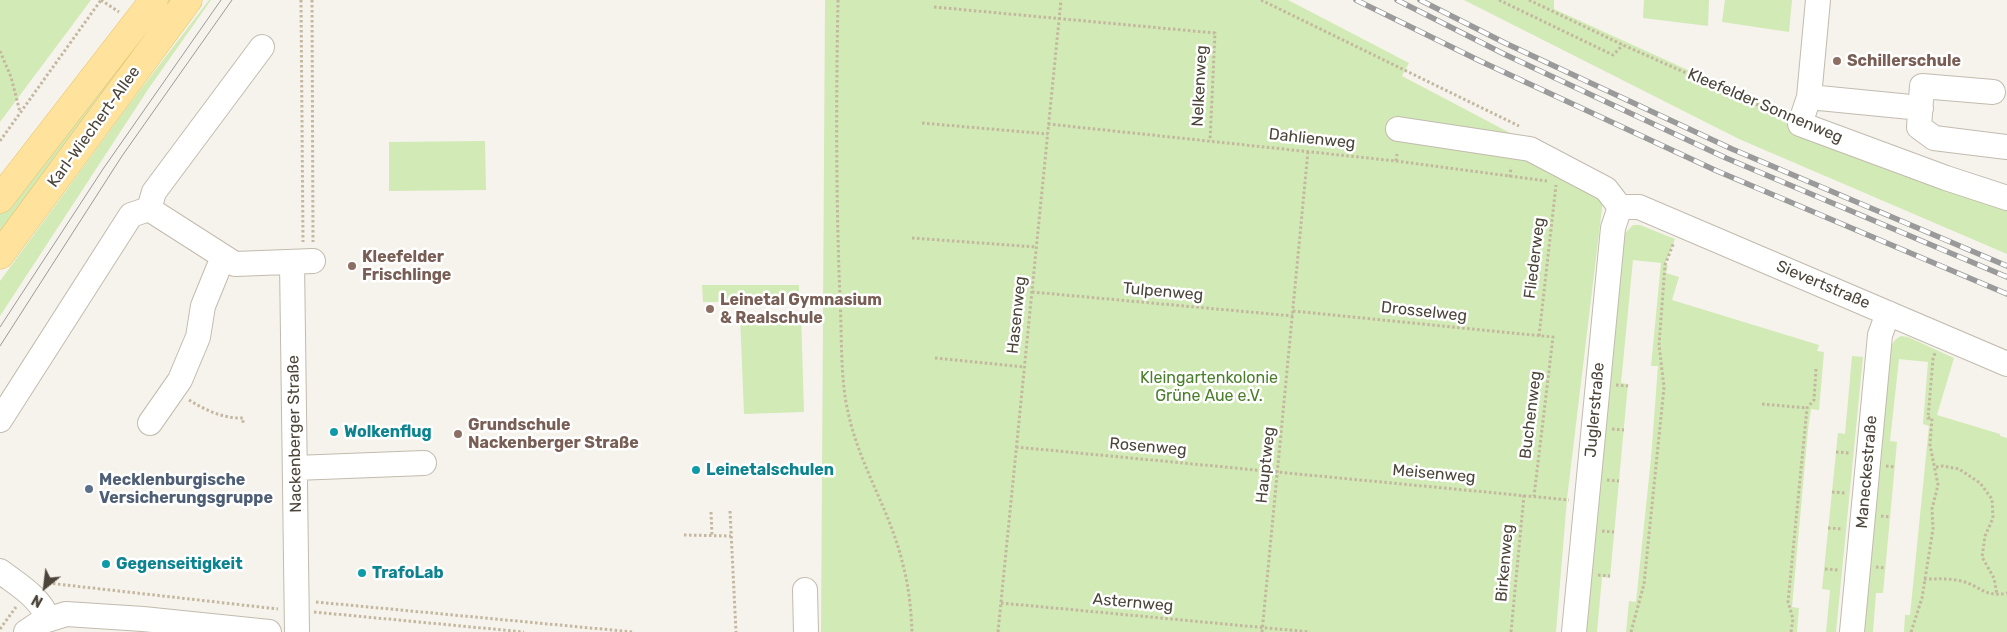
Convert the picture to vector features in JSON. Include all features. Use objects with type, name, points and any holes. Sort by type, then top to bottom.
[{"type":"main road","name":"Karl-Wiechert-Allee","points":[[0,199],[152,0]]},
{"type":"main road","name":"Karl-Wiechert-Allee","points":[[0,255],[188,0]]},
{"type":"street","points":[[1800,124],[1809,97],[1818,0]]},
{"type":"street","points":[[149,209],[154,192],[262,47]]},
{"type":"street","points":[[1993,92],[1922,86],[1919,127],[1934,138],[2007,146]]},
{"type":"street","points":[[1809,97],[1920,108]]},
{"type":"street","name":"Kleefelder Sonnenweg","points":[[1800,124],[1946,178],[2007,198]]},
{"type":"street","points":[[1398,129],[1530,149],[1606,189],[1629,207]]},
{"type":"street","name":"Sievertstraße","points":[[1629,207],[1680,225],[2007,364]]},
{"type":"street","name":"Juglerstraße","points":[[1574,632],[1613,228],[1629,207]]},
{"type":"street","points":[[149,209],[235,264],[303,261]]},
{"type":"street","points":[[0,420],[131,215],[149,209]]},
{"type":"street","points":[[150,423],[180,380],[198,336],[203,306],[223,256]]},
{"type":"street","name":"Nackenberger Straße","points":[[302,622],[295,468],[303,261]]},
{"type":"street","name":"Maneckestraße","points":[[1852,632],[1880,336],[1888,313]]},
{"type":"street","points":[[295,468],[424,463]]},
{"type":"street","points":[[0,571],[28,592],[44,608],[48,618]]},
{"type":"street","points":[[805,590],[806,632]]},
{"type":"street","points":[[26,632],[48,618],[66,614],[184,628],[269,632]]},
{"type":"path","points":[[0,142],[101,0],[126,17]]},
{"type":"path","points":[[303,261],[312,0]]},
{"type":"path","points":[[838,0],[836,109],[837,229],[844,371],[848,411],[863,461],[903,564],[911,605],[912,632]]},
{"type":"path","name":"Hasenweg","points":[[998,632],[1061,0]]},
{"type":"path","points":[[1261,0],[1523,128]]},
{"type":"path","points":[[1499,0],[1614,55],[1623,45]]},
{"type":"path","name":"Kleefelder Sonnenweg","points":[[1530,0],[1623,45],[1800,124]]},
{"type":"path","points":[[934,7],[1059,19]]},
{"type":"path","name":"Nelkenweg","points":[[1059,19],[1215,33],[1210,141]]},
{"type":"path","points":[[0,52],[11,77],[21,113]]},
{"type":"path","points":[[922,123],[1048,134]]},
{"type":"path","name":"Dahlienweg","points":[[1048,124],[1396,161],[1556,182]]},
{"type":"path","name":"Hauptweg","points":[[1262,630],[1308,151]]},
{"type":"path","points":[[1396,161],[1398,154]]},
{"type":"path","points":[[1510,177],[1511,167]]},
{"type":"path","name":"Fliederweg","points":[[1539,336],[1556,182]]},
{"type":"path","points":[[1631,632],[1644,584],[1664,387],[1659,345],[1665,265],[1680,225]]},
{"type":"path","points":[[912,238],[1036,247]]},
{"type":"path","name":"Tulpenweg","points":[[1032,292],[1293,316]]},
{"type":"path","name":"Drosselweg","points":[[1293,311],[1553,337]]},
{"type":"path","points":[[1911,632],[1922,598],[1934,530],[1932,508],[1938,485],[1936,467],[1930,445],[1932,418],[1928,418],[1933,359],[1942,336]]},
{"type":"path","name":"Buchenweg","points":[[1534,496],[1553,337]]},
{"type":"path","points":[[935,358],[1024,367]]},
{"type":"path","points":[[1791,632],[1793,619],[1788,602],[1807,408],[1814,400],[1816,369]]},
{"type":"path","points":[[173,389],[200,407],[231,419],[243,418],[243,424]]},
{"type":"path","points":[[1762,404],[1807,408]]},
{"type":"path","name":"Rosenweg","points":[[1016,448],[1278,472]]},
{"type":"path","points":[[1936,467],[1943,466],[1959,469],[1980,483],[1992,499],[1993,518],[1985,536],[1982,557],[1994,578],[1997,596]]},
{"type":"path","name":"Meisenweg","points":[[1278,472],[1587,501]]},
{"type":"path","name":"Birkenweg","points":[[1512,632],[1524,495]]},
{"type":"path","points":[[730,510],[736,632]]},
{"type":"path","points":[[711,512],[712,536]]},
{"type":"path","points":[[684,535],[731,536]]},
{"type":"path","points":[[1924,579],[1959,580],[1974,588],[1997,596],[2007,593]]},
{"type":"path","points":[[45,583],[274,608]]},
{"type":"path","points":[[316,602],[633,632]]},
{"type":"path","name":"Asternweg","points":[[1001,603],[1262,630],[1310,632]]},
{"type":"path","points":[[0,629],[17,606]]},
{"type":"path","points":[[302,622],[524,632]]},
{"type":"green space","points":[[0,0],[91,0],[0,122]]},
{"type":"green space","points":[[165,0],[175,0],[0,238],[0,211]]},
{"type":"green space","points":[[209,0],[211,0],[149,88],[0,316],[0,281],[128,106]]},
{"type":"green space","name":"Kleingartenkolonie Grüne Aue e.V.","points":[[825,0],[1288,0],[1409,63],[1402,76],[1605,183],[1567,499],[1556,632],[821,632]]},
{"type":"green space","points":[[1464,0],[1554,0],[1554,9],[1782,113],[1954,176],[1946,193],[1953,187],[2007,205],[2007,254],[1739,139]]},
{"type":"green space","points":[[1644,0],[1709,0],[1708,26],[1643,18]]},
{"type":"green space","points":[[1725,0],[1792,0],[1789,32],[1722,22]]},
{"type":"green space","points":[[485,141],[486,190],[389,191],[389,142]]},
{"type":"green space","points":[[1633,225],[1640,225],[1675,239],[1665,264],[1668,266],[1666,273],[1679,277],[1672,300],[1819,345],[1817,351],[1824,352],[1819,410],[1811,409],[1808,430],[1792,607],[1799,608],[1797,632],[1626,632],[1629,601],[1636,602],[1651,458],[1658,366],[1651,366],[1661,263],[1633,260],[1621,383],[1628,384],[1610,578],[1602,577],[1597,632],[1586,632],[1624,234]]},
{"type":"green space","points":[[702,285],[799,285],[799,302],[703,302]]},
{"type":"green space","points":[[801,313],[804,412],[744,414],[740,315]]},
{"type":"green space","points":[[1901,336],[1908,337],[1954,358],[1937,415],[2000,434],[2000,436],[2007,438],[2007,632],[1904,632],[1905,615],[1910,615],[1929,426],[1923,424],[1928,362],[1899,359],[1890,441],[1897,442],[1883,593],[1876,593],[1873,632],[1862,632],[1889,348]]},
{"type":"green space","points":[[1852,356],[1863,357],[1836,632],[1826,632],[1830,590],[1822,589],[1838,433],[1845,434]]},
{"type":"tram line","points":[[0,327],[103,169],[221,0]]},
{"type":"tram line","points":[[0,346],[122,156],[232,0]]},
{"type":"railway","points":[[1356,0],[1480,61],[1717,171],[2007,294]]},
{"type":"railway","points":[[1397,0],[1504,54],[1726,158],[2007,277]]},
{"type":"railway","points":[[1420,0],[1505,43],[1732,149],[2007,266]]},
{"type":"place","name":"Schillerschule","points":[[1837,61]]},
{"type":"place","name":"Kleefelder Frischlinge","points":[[352,266]]},
{"type":"place","name":"Leinetal Gymnasium & Realschule","points":[[710,309]]},
{"type":"place","name":"Wolkenflug","points":[[334,432]]},
{"type":"place","name":"Grundschule Nackenberger Straße","points":[[458,434]]},
{"type":"place","name":"Leinetalschulen","points":[[696,470]]},
{"type":"place","name":"Mecklenburgische Versicherungsgruppe","points":[[89,489]]},
{"type":"place","name":"Gegenseitigkeit","points":[[106,564]]},
{"type":"place","name":"TrafoLab","points":[[362,573]]}]
